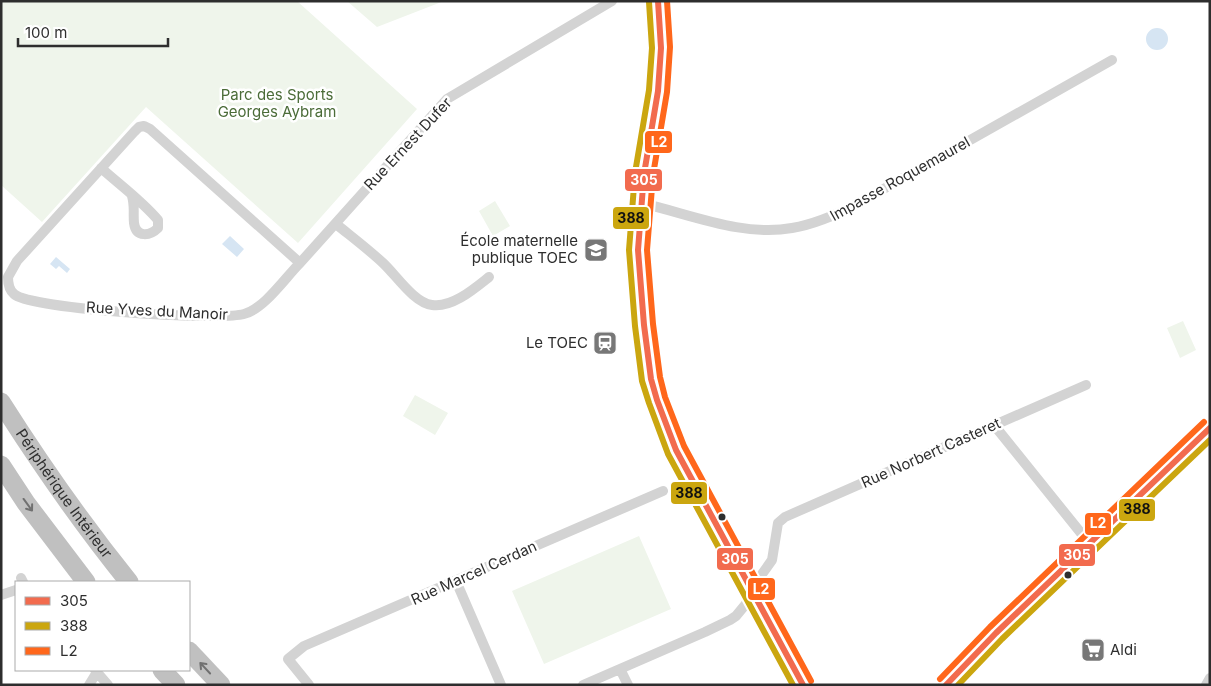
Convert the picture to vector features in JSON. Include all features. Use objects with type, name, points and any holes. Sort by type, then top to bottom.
[{"type":"highway","name":"Périphérique Intérieur","points":[[1,402],[60,492],[128,581]]},
{"type":"highway","points":[[1,465],[26,503],[85,581]]},
{"type":"highway","points":[[190,652],[221,685]]},
{"type":"highway","points":[[163,671],[176,685]]},
{"type":"main road","points":[[955,685],[1210,428]]},
{"type":"main road","points":[[946,685],[996,632],[1210,438]]},
{"type":"street","name":"Rue Ernest Dufer","points":[[300,263],[447,99],[612,1]]},
{"type":"street","points":[[658,1],[661,48],[658,91],[644,174],[638,250],[648,359],[657,400],[676,450],[803,685]]},
{"type":"street","name":"Impasse Roquemaurel","points":[[641,203],[719,223],[747,228],[791,229],[808,225],[824,220],[849,208],[1112,60]]},
{"type":"street","name":"Rue Yves du Manoir","points":[[144,126],[150,129],[300,263],[256,310],[243,314],[211,316],[135,313],[31,302],[14,294],[8,282],[10,272],[17,261],[101,168],[139,127],[144,126]]},
{"type":"street","points":[[101,168],[132,196]]},
{"type":"street","points":[[336,224],[384,264],[416,298],[430,305],[448,304],[477,287],[489,277]]},
{"type":"street","name":"Rue Norbert Casteret","points":[[753,592],[755,584],[772,560],[778,523],[791,514],[1086,385]]},
{"type":"street","points":[[994,425],[1091,546]]},
{"type":"street","name":"Rue Marcel Cerdan","points":[[309,685],[288,659],[304,646],[663,491]]},
{"type":"street","points":[[456,581],[502,685]]},
{"type":"street","points":[[1,595],[15,590]]},
{"type":"street","points":[[583,685],[730,620],[750,599],[753,592]]},
{"type":"street","points":[[620,669],[628,685]]},
{"type":"street","points":[[89,685],[96,671],[108,685]]},
{"type":"street","points":[[1206,685],[1210,678]]},
{"type":"green space","name":"Parc des Sports Georges Aybram","points":[[1,1],[297,1],[417,109],[298,243],[146,107],[42,222],[1,185]]},
{"type":"green space","points":[[347,1],[444,1],[377,27]]},
{"type":"green space","points":[[495,201],[510,226],[493,236],[479,211]]},
{"type":"green space","points":[[1183,321],[1196,350],[1180,358],[1167,328]]},
{"type":"green space","points":[[415,395],[448,413],[435,435],[403,416]]},
{"type":"green space","points":[[639,536],[671,609],[544,664],[512,591]]},
{"type":"water","points":[[1157,28],[1165,31],[1168,39],[1165,47],[1157,50],[1149,47],[1146,39],[1149,31]]},
{"type":"water","points":[[230,236],[244,249],[237,257],[222,244]]},
{"type":"water","points":[[56,257],[70,269],[67,273],[59,266],[56,269],[50,264]]},
{"type":"transit line","name":"305","points":[[658,1],[661,48],[658,91],[644,174],[638,250],[644,325],[651,379],[676,450],[803,685]]},
{"type":"transit line","name":"L2","points":[[667,1],[670,47],[667,92],[653,175],[647,250],[653,324],[660,377],[665,397],[684,446],[811,681]]},
{"type":"transit line","name":"388","points":[[649,2],[652,48],[649,90],[635,173],[629,250],[635,326],[642,381],[668,454],[793,685]]},
{"type":"transit line","name":"L2","points":[[940,679],[990,627],[1204,422]]},
{"type":"transit line","name":"305","points":[[946,685],[996,633],[1210,428]]},
{"type":"transit line","name":"388","points":[[958,685],[1002,639],[1210,440]]},
{"type":"place","name":"École maternelle publique TOEC","points":[[596,250]]},
{"type":"place","name":"Le TOEC","points":[[605,343]]},
{"type":"place","name":"Aldi","points":[[1093,650]]}]
